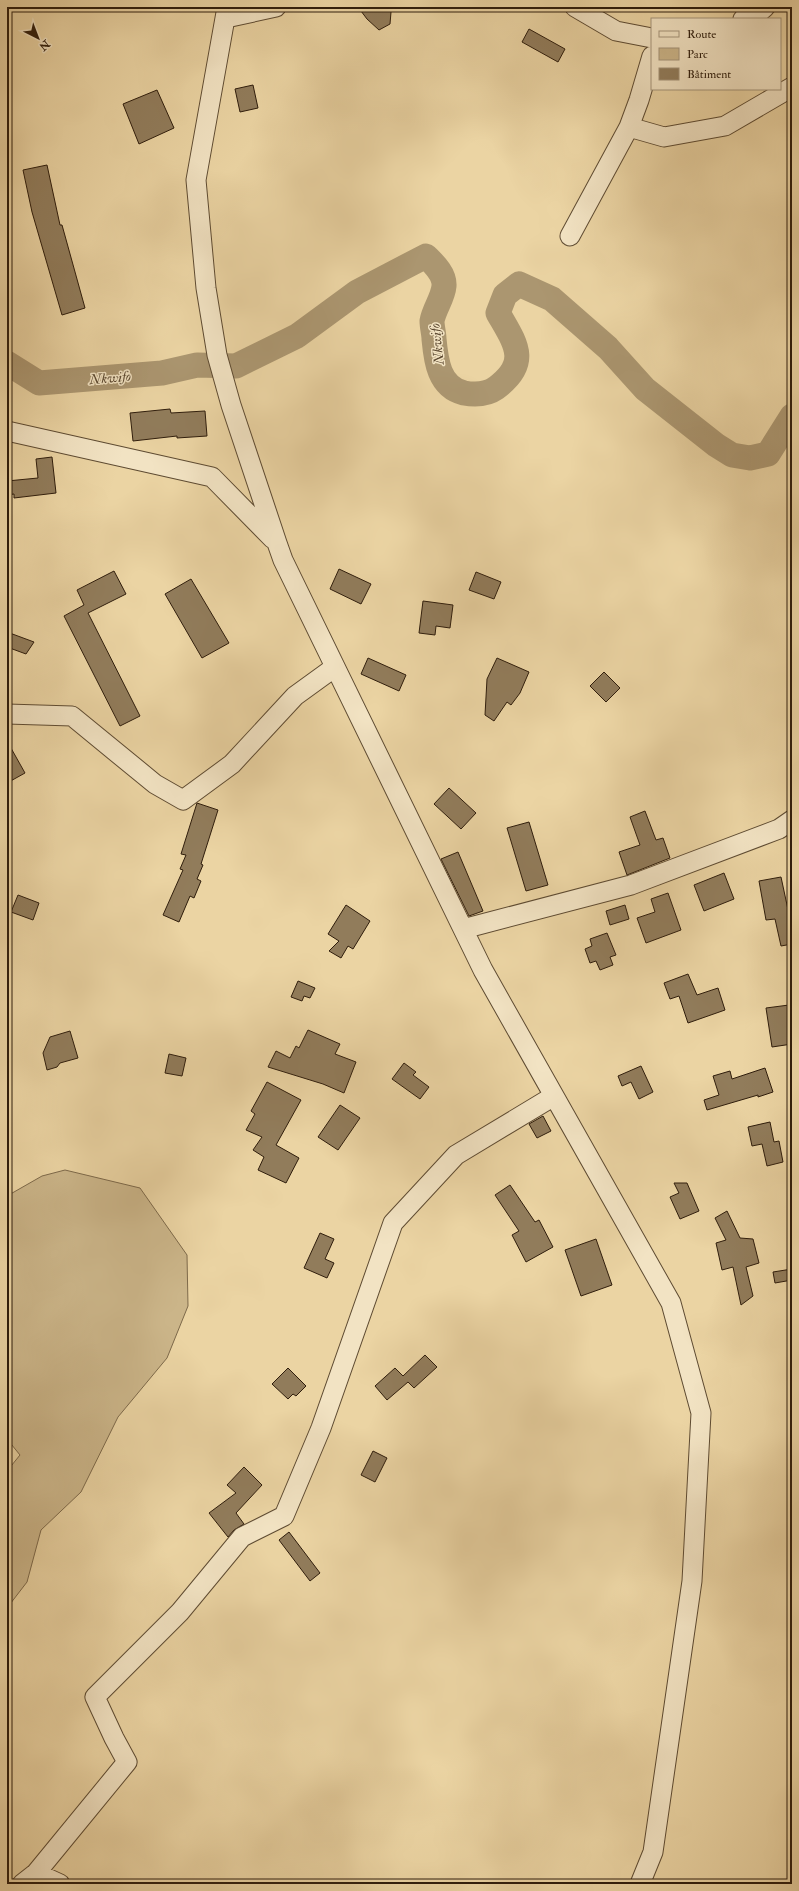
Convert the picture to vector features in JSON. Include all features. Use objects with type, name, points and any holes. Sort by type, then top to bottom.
[{"type":"street","points":[[276,7],[227,12],[196,180],[206,288],[217,355],[282,560],[483,970],[671,1303],[701,1413],[692,1581],[653,1852],[640,1884]]},
{"type":"street","points":[[575,7],[616,31],[651,38]]},
{"type":"street","points":[[746,18],[757,14],[765,7]]},
{"type":"street","points":[[570,236],[629,128],[651,59]]},
{"type":"street","points":[[629,128],[664,137],[725,126],[792,88]]},
{"type":"street","points":[[7,431],[212,477],[277,543]]},
{"type":"street","points":[[7,714],[72,716],[155,784],[183,800],[232,764],[295,696],[335,667]]},
{"type":"street","points":[[463,929],[631,885],[779,829],[792,820]]},
{"type":"street","points":[[29,1879],[127,1762],[95,1697],[180,1612],[242,1537],[284,1516],[321,1428],[393,1223],[456,1155],[554,1096]]},
{"type":"street","points":[[29,1879],[60,1884]]},
{"type":"green space","points":[[65,1170],[140,1188],[187,1255],[188,1306],[167,1358],[118,1417],[81,1492],[41,1530],[27,1582],[7,1608],[7,1471],[20,1455],[7,1439],[7,1196],[42,1176]]},
{"type":"building","points":[[358,7],[386,7],[391,12],[390,24],[379,30],[367,19]]},
{"type":"building","points":[[529,29],[565,49],[558,62],[522,42]]},
{"type":"building","points":[[253,85],[258,108],[240,112],[235,89]]},
{"type":"building","points":[[157,90],[174,128],[139,144],[123,104]]},
{"type":"building","points":[[47,165],[60,225],[62,225],[85,308],[62,315],[32,212],[23,170]]},
{"type":"building","points":[[170,409],[171,413],[205,411],[207,436],[177,438],[177,436],[133,441],[130,413]]},
{"type":"building","points":[[52,457],[56,493],[14,498],[14,494],[7,495],[7,481],[38,478],[36,459]]},
{"type":"building","points":[[339,569],[371,584],[361,604],[330,589]]},
{"type":"building","points":[[114,571],[126,594],[88,613],[140,716],[120,726],[64,616],[84,605],[77,590]]},
{"type":"building","points":[[476,572],[501,582],[494,599],[469,590]]},
{"type":"building","points":[[191,579],[229,643],[202,658],[165,594]]},
{"type":"building","points":[[423,601],[453,605],[450,628],[436,626],[435,635],[419,633]]},
{"type":"building","points":[[7,632],[34,642],[26,654],[7,647]]},
{"type":"building","points":[[368,658],[406,675],[399,691],[361,674]]},
{"type":"building","points":[[497,658],[529,672],[520,693],[511,705],[507,702],[494,721],[485,715],[487,679]]},
{"type":"building","points":[[604,672],[620,688],[606,702],[590,686]]},
{"type":"building","points":[[7,741],[25,773],[7,783]]},
{"type":"building","points":[[449,788],[476,813],[461,829],[434,804]]},
{"type":"building","points":[[197,803],[218,810],[201,864],[203,865],[197,879],[201,881],[194,898],[190,896],[179,922],[163,915],[183,870],[180,869],[186,855],[181,854]]},
{"type":"building","points":[[645,811],[656,840],[663,838],[670,858],[627,875],[619,852],[640,845],[630,817]]},
{"type":"building","points":[[529,822],[548,885],[526,891],[507,828]]},
{"type":"building","points":[[458,852],[483,911],[469,916],[441,859]]},
{"type":"building","points":[[724,873],[734,899],[704,911],[694,885]]},
{"type":"building","points":[[781,877],[790,919],[792,919],[792,944],[781,946],[775,919],[766,920],[759,881]]},
{"type":"building","points":[[668,893],[681,930],[646,943],[637,918],[655,912],[651,899]]},
{"type":"building","points":[[18,895],[39,903],[33,920],[11,912]]},
{"type":"building","points":[[346,905],[370,921],[353,949],[348,946],[341,958],[329,951],[339,941],[328,934]]},
{"type":"building","points":[[625,905],[629,919],[610,925],[606,911]]},
{"type":"building","points":[[607,933],[616,955],[610,957],[613,965],[600,970],[596,961],[590,963],[585,949],[592,946],[590,939]]},
{"type":"building","points":[[688,974],[697,995],[718,988],[725,1010],[688,1023],[679,996],[670,999],[664,983]]},
{"type":"building","points":[[298,981],[315,988],[310,998],[304,996],[302,1001],[291,997]]},
{"type":"building","points":[[789,1005],[792,1023],[792,1044],[772,1047],[766,1008]]},
{"type":"building","points":[[308,1030],[340,1044],[335,1054],[356,1062],[344,1093],[323,1084],[268,1067],[276,1051],[290,1058],[296,1046],[299,1048]]},
{"type":"building","points":[[70,1031],[78,1058],[60,1063],[57,1067],[47,1070],[43,1053],[50,1037]]},
{"type":"building","points":[[169,1054],[186,1058],[182,1076],[165,1073]]},
{"type":"building","points":[[404,1063],[416,1072],[413,1075],[429,1087],[420,1099],[392,1079]]},
{"type":"building","points":[[641,1066],[653,1092],[639,1099],[631,1082],[622,1086],[618,1076]]},
{"type":"building","points":[[765,1068],[773,1092],[707,1110],[704,1100],[719,1095],[713,1076],[730,1071],[732,1079]]},
{"type":"building","points":[[267,1082],[301,1100],[276,1145],[299,1158],[286,1183],[258,1170],[264,1157],[253,1150],[262,1137],[246,1130],[255,1114],[251,1111]]},
{"type":"building","points":[[340,1105],[360,1118],[338,1150],[318,1137]]},
{"type":"building","points":[[543,1116],[551,1131],[537,1138],[529,1124]]},
{"type":"building","points":[[770,1122],[774,1142],[779,1141],[783,1162],[767,1166],[762,1144],[752,1146],[748,1127]]},
{"type":"building","points":[[674,1183],[687,1183],[699,1211],[680,1219],[670,1197],[679,1193]]},
{"type":"building","points":[[510,1185],[535,1222],[539,1220],[553,1247],[526,1262],[512,1235],[519,1231],[495,1195]]},
{"type":"building","points":[[727,1211],[740,1238],[753,1239],[759,1263],[746,1267],[753,1296],[741,1305],[733,1267],[722,1270],[716,1243],[726,1240],[715,1218]]},
{"type":"building","points":[[320,1233],[334,1239],[325,1259],[334,1263],[327,1278],[304,1268]]},
{"type":"building","points":[[596,1239],[612,1285],[581,1296],[565,1250]]},
{"type":"building","points":[[792,1269],[792,1280],[775,1283],[773,1272]]},
{"type":"building","points":[[425,1355],[437,1367],[414,1388],[408,1382],[387,1400],[375,1386],[395,1368],[403,1376]]},
{"type":"building","points":[[288,1368],[306,1386],[296,1396],[293,1394],[288,1399],[272,1384]]},
{"type":"building","points":[[373,1451],[387,1458],[375,1482],[361,1475]]},
{"type":"building","points":[[244,1467],[262,1485],[236,1513],[244,1524],[234,1530],[228,1537],[209,1513],[236,1493],[227,1485]]},
{"type":"building","points":[[289,1532],[320,1573],[310,1581],[279,1540]]},
{"type":"waterway","name":"Nkwifo","points":[[7,363],[39,383],[162,373],[197,365],[236,366],[297,336],[357,292],[426,256],[441,273],[444,282],[443,290],[432,321],[436,356],[440,372],[444,379],[456,390],[472,394],[488,392],[496,388],[507,379],[513,370],[516,361],[514,343],[498,313],[505,295],[519,284],[552,299],[608,348],[645,389],[716,445],[732,455],[750,458],[768,454],[792,416]]}]
